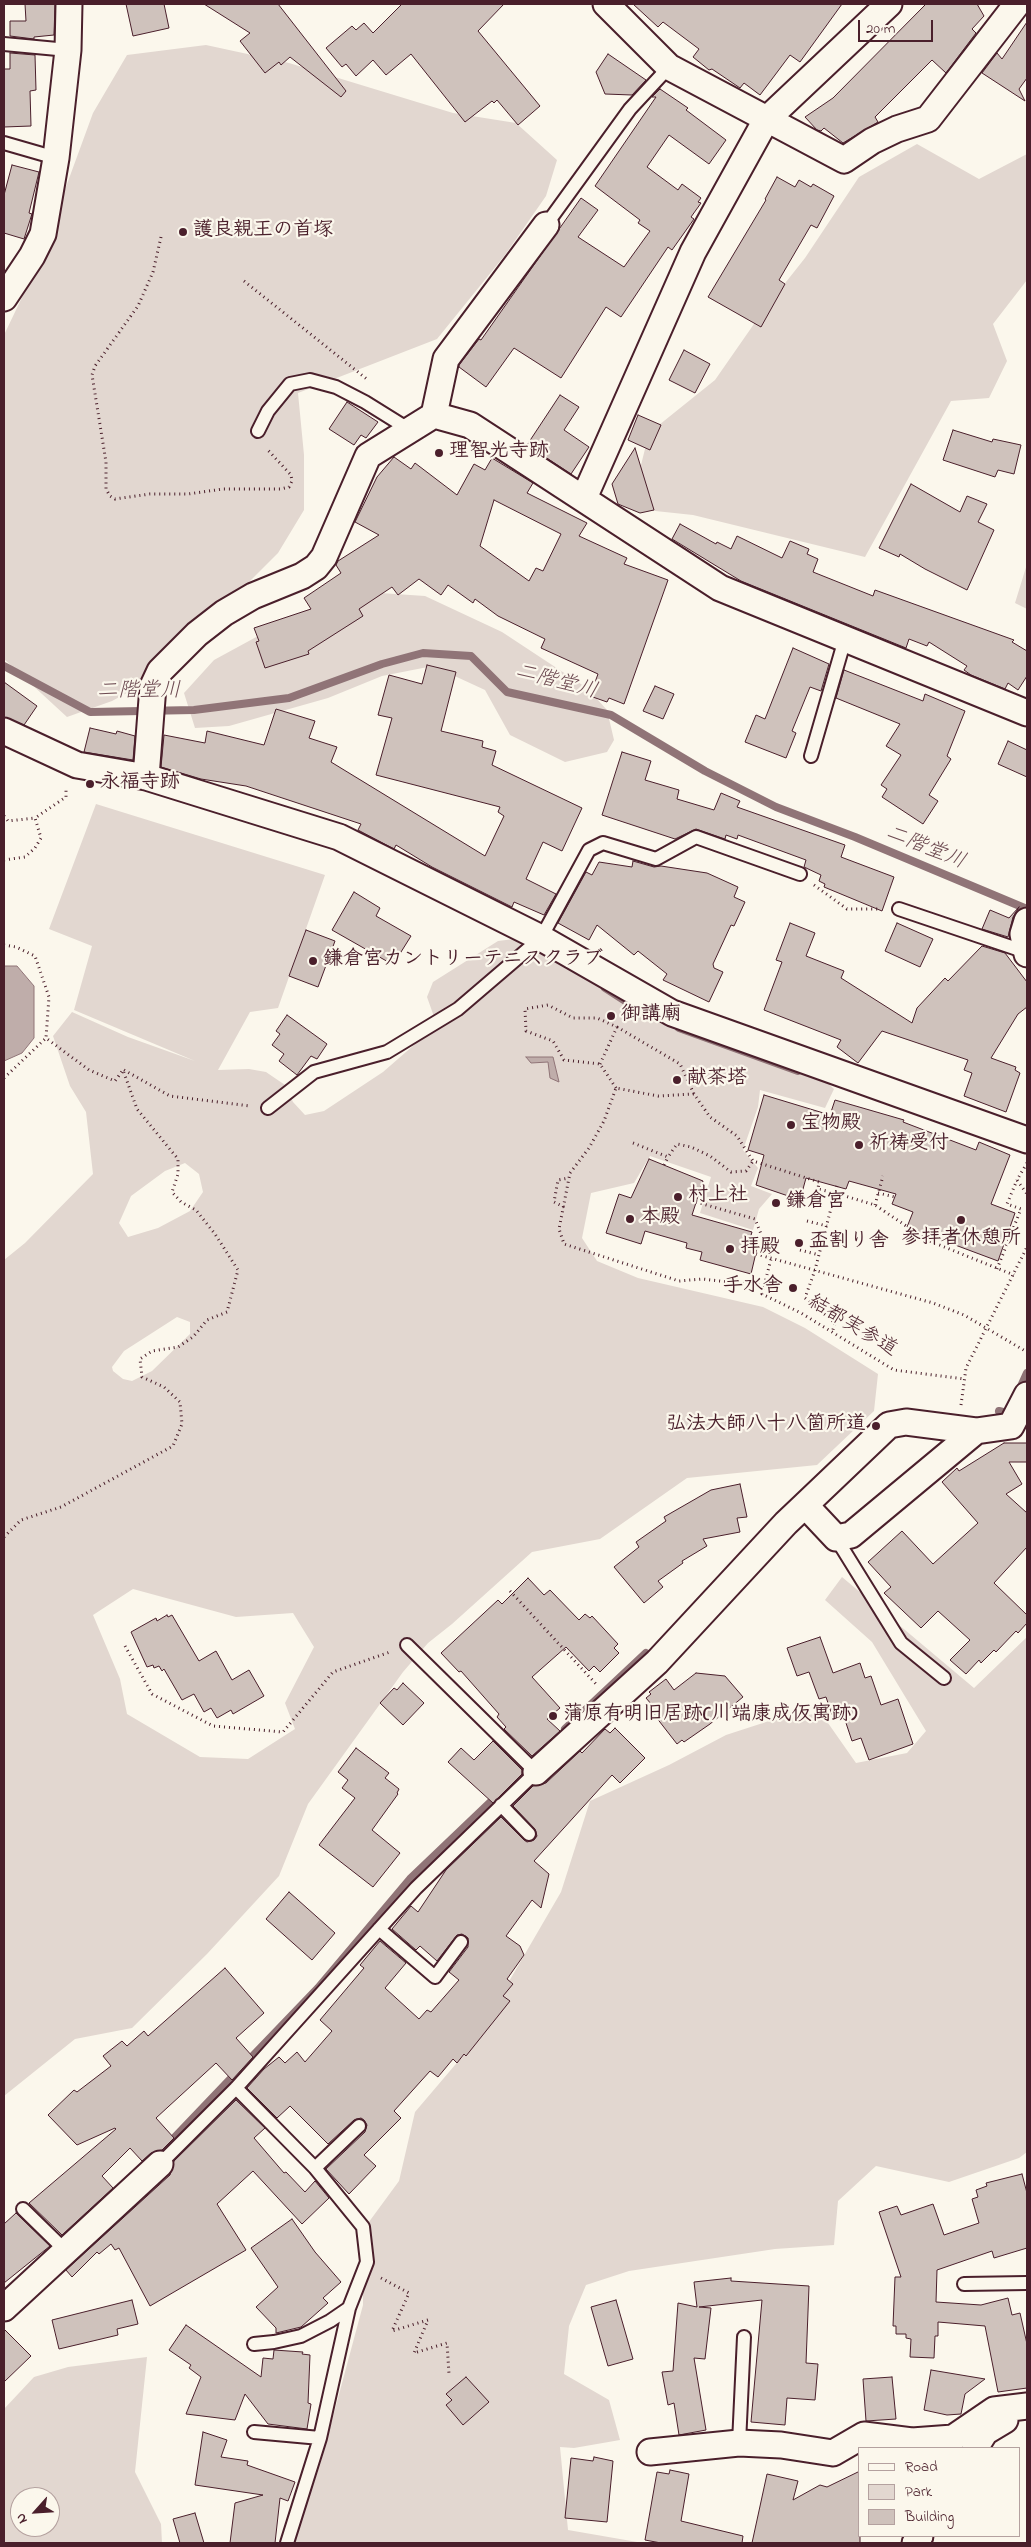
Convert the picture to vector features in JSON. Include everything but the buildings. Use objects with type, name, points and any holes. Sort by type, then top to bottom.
[{"type":"street","points":[[4,298],[32,256],[43,234],[56,158],[68,50],[69,4]]},
{"type":"street","points":[[606,4],[669,67],[844,160],[872,141],[897,129],[928,119],[1017,4]]},
{"type":"street","points":[[584,498],[693,252],[766,120],[889,4]]},
{"type":"street","points":[[146,777],[153,686],[160,671],[197,634],[224,613],[253,596],[302,576],[316,567],[324,557],[368,456],[434,415],[446,359],[546,225]]},
{"type":"street","points":[[434,415],[470,425],[720,588],[1027,713]]},
{"type":"street","points":[[4,731],[77,765],[146,777],[339,837],[541,938],[672,1012],[1027,1140]]},
{"type":"street","points":[[1027,921],[1023,934],[1027,953]]},
{"type":"street","points":[[536,1772],[657,1662],[805,1505],[889,1425],[906,1422],[976,1431],[1011,1426],[1027,1394]]},
{"type":"street","points":[[805,1505],[836,1538],[851,1535],[976,1431]]},
{"type":"street","points":[[4,2308],[160,2164]]},
{"type":"street","points":[[650,2452],[739,2443],[782,2445],[833,2454],[864,2435],[912,2441],[953,2438],[994,2410],[1027,2406]]},
{"type":"street","points":[[976,2447],[985,2432],[1027,2406]]},
{"type":"lane","points":[[4,44],[68,50]]},
{"type":"lane","points":[[546,225],[630,109],[669,67]]},
{"type":"lane","points":[[4,143],[56,158]]},
{"type":"lane","points":[[258,431],[268,411],[290,384],[310,380],[336,387],[365,402],[410,430]]},
{"type":"lane","points":[[811,756],[845,639]]},
{"type":"lane","points":[[268,1108],[314,1072],[387,1052],[458,1009],[541,938],[589,850],[603,843],[656,859],[696,837],[800,874]]},
{"type":"lane","points":[[899,909],[1027,953]]},
{"type":"lane","points":[[836,1538],[901,1642],[944,1678]]},
{"type":"lane","points":[[160,2164],[236,2088],[416,1888],[536,1772],[408,1645]]},
{"type":"lane","points":[[501,1805],[529,1834]]},
{"type":"lane","points":[[378,1929],[434,1977],[461,1942]]},
{"type":"lane","points":[[236,2088],[315,2168],[363,2227],[367,2262],[349,2308],[320,2438],[288,2543]]},
{"type":"lane","points":[[315,2168],[359,2126]]},
{"type":"lane","points":[[23,2209],[66,2251]]},
{"type":"lane","points":[[964,2284],[1027,2283]]},
{"type":"lane","points":[[254,2344],[301,2336],[330,2321],[349,2308]]},
{"type":"lane","points":[[739,2443],[744,2336]]},
{"type":"lane","points":[[254,2432],[320,2438]]},
{"type":"path","points":[[161,237],[153,272],[138,306],[94,366],[92,376],[106,462],[106,489],[114,499],[150,494],[188,494],[223,488],[282,489],[289,487],[292,481],[291,474],[262,443],[258,431]]},
{"type":"path","points":[[244,281],[371,383]]},
{"type":"path","points":[[4,816],[8,821],[35,818],[66,797],[66,781]]},
{"type":"path","points":[[4,860],[26,857],[36,848],[41,838],[35,818]]},
{"type":"path","points":[[800,874],[847,909],[899,909]]},
{"type":"path","points":[[4,945],[16,947],[35,956],[49,997],[46,1038],[4,1078]]},
{"type":"path","points":[[694,1094],[658,1096],[616,1088],[600,1064],[564,1060],[553,1041],[526,1031],[525,1010],[548,1006],[573,1018],[597,1018],[617,1027],[680,1064],[694,1094],[710,1117],[738,1136],[753,1161],[819,1182],[818,1189],[875,1204],[927,1240],[1014,1275]]},
{"type":"path","points":[[600,1064],[617,1027]]},
{"type":"path","points":[[46,1038],[90,1070],[115,1081],[123,1070]]},
{"type":"path","points":[[123,1070],[170,1096],[268,1108]]},
{"type":"path","points":[[4,1537],[21,1520],[61,1508],[172,1446],[182,1424],[180,1402],[164,1387],[142,1377],[140,1359],[152,1351],[178,1348],[193,1336],[207,1320],[227,1312],[238,1270],[215,1234],[196,1210],[181,1202],[172,1192],[178,1174],[178,1159],[136,1109],[123,1070]]},
{"type":"path","points":[[616,1088],[604,1121],[590,1148],[570,1173],[559,1229],[564,1244],[679,1281],[702,1279],[738,1283],[744,1281],[764,1286],[771,1259],[755,1219],[696,1202]]},
{"type":"path","points":[[633,1143],[668,1157]]},
{"type":"path","points":[[664,1165],[677,1144],[691,1147],[710,1156],[731,1172],[746,1171],[753,1161]]},
{"type":"path","points":[[997,1269],[1021,1209],[1007,1204],[1017,1180],[1027,1163]]},
{"type":"path","points":[[875,1204],[883,1176]]},
{"type":"path","points":[[564,1207],[554,1202],[558,1180],[569,1178]]},
{"type":"path","points":[[1017,1180],[1027,1194]]},
{"type":"path","points":[[832,1333],[835,1323],[805,1298],[816,1270],[837,1186]]},
{"type":"path","points":[[878,1193],[895,1197]]},
{"type":"path","points":[[807,1221],[827,1226]]},
{"type":"path","points":[[960,1408],[966,1368],[1027,1248]]},
{"type":"path","points":[[800,1250],[819,1255]]},
{"type":"path","points":[[756,1254],[933,1303],[964,1316],[1027,1352]]},
{"type":"path","name":"結都実参道","points":[[764,1286],[762,1294],[801,1313],[894,1370],[965,1379]]},
{"type":"path","points":[[510,1591],[612,1701]]},
{"type":"path","points":[[125,1646],[152,1694],[213,1726],[282,1732],[334,1672],[408,1645]]},
{"type":"path","points":[[356,2290],[367,2290],[383,2277],[407,2291],[408,2295],[392,2330],[428,2320],[429,2322],[414,2353],[447,2344],[449,2374]]},
{"type":"green space","points":[[206,45],[289,63],[453,113],[516,123],[557,160],[546,196],[505,255],[437,339],[298,393],[304,455],[304,510],[278,553],[235,596],[188,629],[136,688],[112,701],[67,717],[4,659],[4,335],[37,266],[93,113],[127,55]]},
{"type":"green space","points":[[917,144],[979,179],[1027,154],[1027,280],[993,324],[1007,361],[989,398],[951,401],[865,557],[693,515],[646,510],[639,473],[649,433],[715,380],[763,311],[805,258],[859,177]]},
{"type":"green space","points":[[1027,564],[1027,609],[1015,603]]},
{"type":"green space","points":[[380,593],[425,596],[502,632],[587,688],[607,710],[614,740],[607,752],[565,762],[510,735],[485,690],[433,666],[382,676],[328,698],[229,726],[195,728],[184,693],[214,660],[304,611]]},
{"type":"green space","points":[[96,804],[325,875],[278,1008],[250,1012],[218,1070],[249,1069],[266,1072],[285,1085],[293,1102],[305,1115],[324,1111],[383,1072],[437,1025],[427,997],[433,982],[498,941],[530,937],[585,970],[614,998],[815,1071],[834,1089],[825,1108],[760,1090],[758,1107],[743,1150],[758,1168],[751,1186],[772,1194],[759,1209],[753,1230],[700,1213],[711,1177],[650,1156],[634,1183],[591,1193],[582,1238],[597,1261],[638,1278],[763,1307],[805,1328],[878,1374],[874,1411],[817,1465],[687,1478],[600,1539],[532,1552],[452,1624],[428,1643],[403,1672],[308,1804],[279,1876],[207,1954],[132,2028],[75,2039],[4,2096],[4,1260],[25,1243],[93,1174],[86,1112],[70,1086],[53,1036],[72,1012],[128,1037],[195,1061],[74,1010],[92,946],[49,929]],"holes":[[[185,1163],[199,1174],[203,1192],[190,1211],[158,1228],[128,1237],[119,1223],[131,1196],[165,1171]],[[177,1317],[190,1322],[190,1334],[152,1371],[132,1381],[123,1379],[113,1371],[112,1367],[124,1351]],[[133,1589],[236,1617],[293,1613],[314,1647],[285,1703],[295,1729],[248,1759],[200,1757],[127,1714],[120,1679],[93,1615]]]},
{"type":"green space","points":[[842,1577],[974,1688],[1027,1637],[1027,2152],[1019,2158],[949,2182],[876,2166],[838,2201],[834,2245],[775,2249],[629,2271],[586,2285],[569,2326],[564,2374],[609,2400],[620,2440],[574,2448],[560,2447],[568,2530],[643,2543],[293,2543],[320,2465],[363,2305],[363,2230],[399,2181],[415,2112],[472,2045],[561,1892],[590,1801],[669,1765],[726,1735],[769,1721],[821,1713],[856,1763],[907,1753],[926,1731],[872,1642],[825,1600]]},
{"type":"green space","points":[[147,2357],[135,2472],[161,2524],[162,2543],[4,2543],[4,2409],[34,2377],[68,2367]]},
{"type":"shaded area","points":[[4,966],[17,966],[34,986],[34,1038],[22,1053],[4,1061]]},
{"type":"shaded area","points":[[526,1057],[553,1057],[559,1082],[550,1078],[548,1062],[531,1063]]},
{"type":"waterway","name":"二階堂川","points":[[4,666],[90,712],[194,710],[289,698],[382,664],[423,653],[471,656],[507,692],[611,715],[705,771],[776,807],[855,837],[1027,909]]},
{"type":"waterway","points":[[605,988],[636,1008],[658,1018]]},
{"type":"waterway","points":[[679,1028],[798,1071]]},
{"type":"waterway","points":[[1018,1393],[1027,1373]]},
{"type":"waterway","points":[[999,1411],[1007,1413],[1010,1407]]},
{"type":"waterway","points":[[565,1729],[646,1653]]},
{"type":"waterway","points":[[246,2063],[318,1988],[410,1879],[498,1795]]},
{"type":"waterway","points":[[154,2159],[238,2071]]},
{"type":"place","name":"護良親王の首塚","points":[[183,232]]},
{"type":"place","name":"理智光寺跡","points":[[439,453]]},
{"type":"place","name":"永福寺跡","points":[[90,784]]},
{"type":"place","name":"鎌倉宮カントリーテニスクラブ","points":[[313,961]]},
{"type":"place","name":"御講廟","points":[[611,1016]]},
{"type":"place","name":"献茶塔","points":[[677,1080]]},
{"type":"place","name":"宝物殿","points":[[791,1125]]},
{"type":"place","name":"祈祷受付","points":[[859,1145]]},
{"type":"place","name":"村上社","points":[[678,1197]]},
{"type":"place","name":"鎌倉宮","points":[[776,1203]]},
{"type":"place","name":"本殿","points":[[630,1219]]},
{"type":"place","name":"参拝者休憩所","points":[[961,1220]]},
{"type":"place","name":"盃割り舎","points":[[799,1243]]},
{"type":"place","name":"拝殿","points":[[730,1249]]},
{"type":"place","name":"手水舎","points":[[793,1288]]},
{"type":"place","name":"弘法大師八十八箇所道","points":[[876,1426]]},
{"type":"place","name":"蒲原有明旧居跡(川端康成仮寓跡)","points":[[553,1716]]}]
